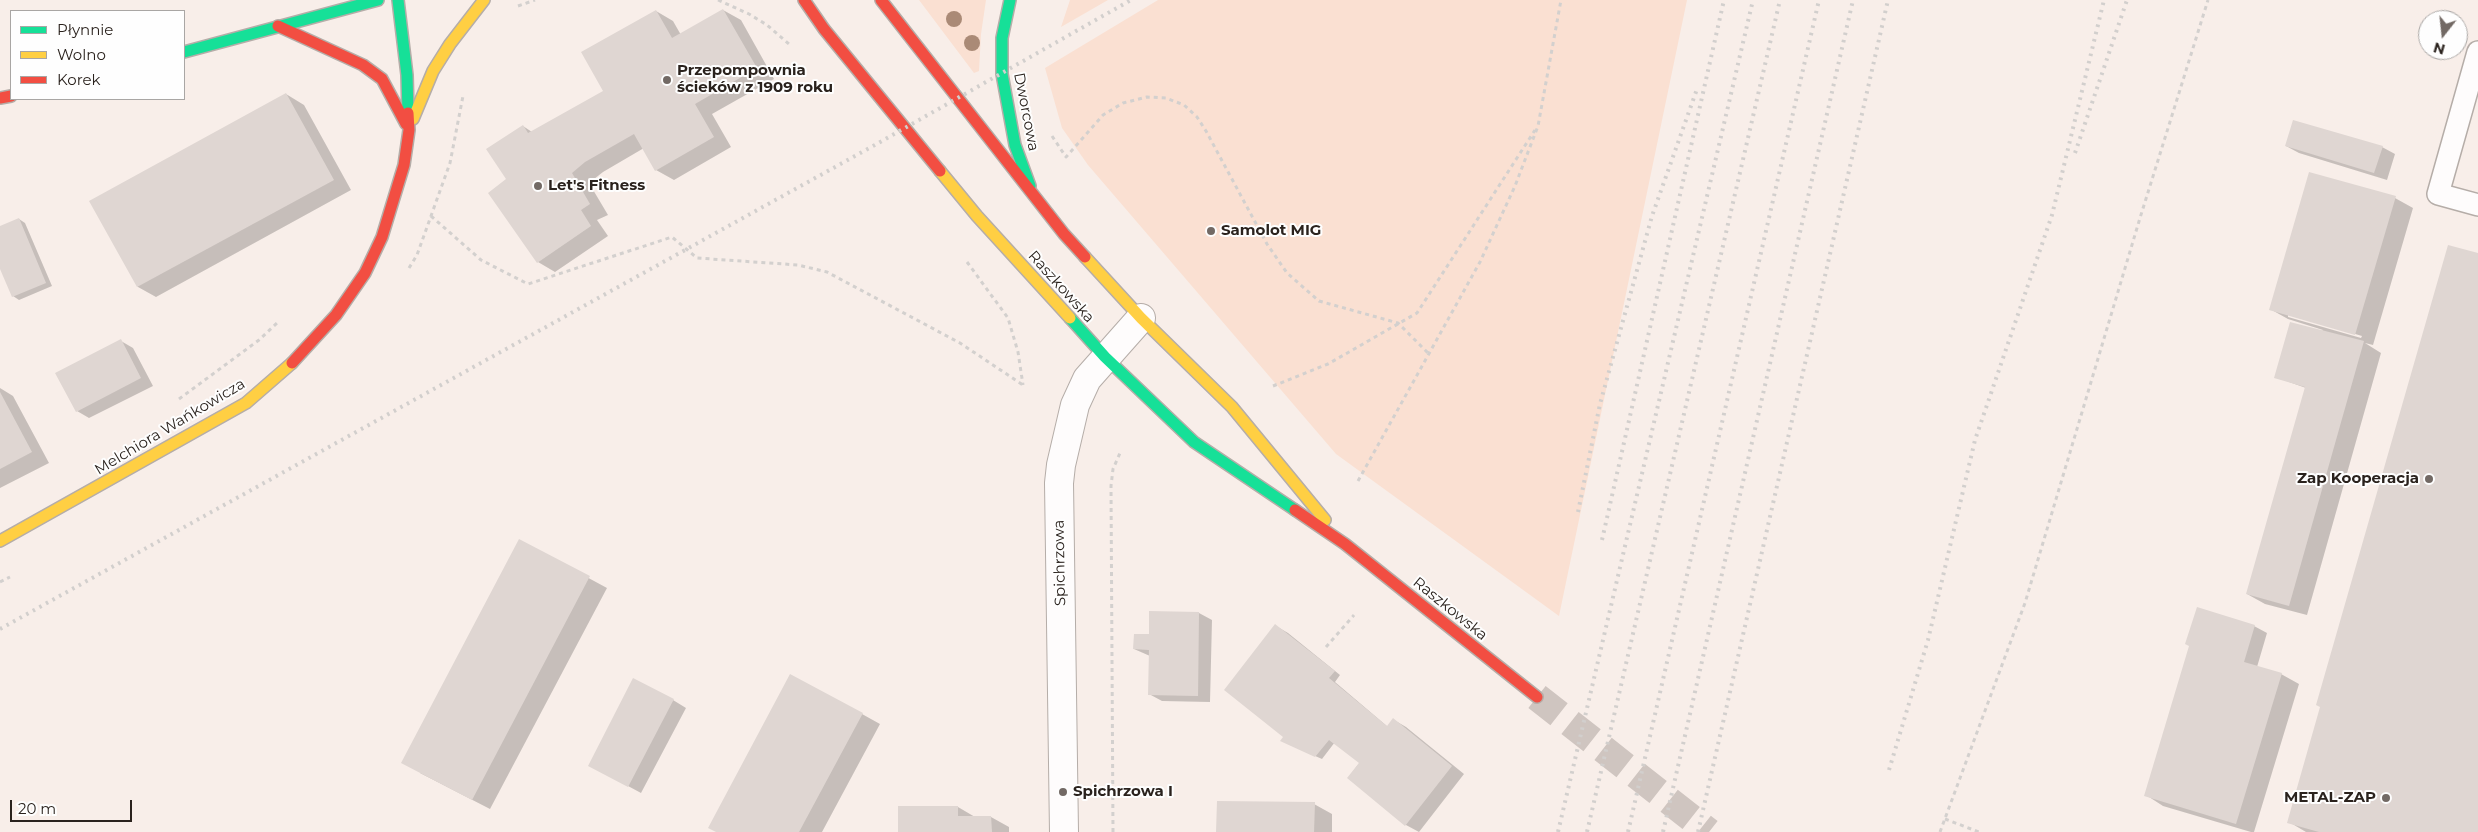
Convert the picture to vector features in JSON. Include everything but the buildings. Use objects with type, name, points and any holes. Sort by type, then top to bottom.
[{"type":"main road","points":[[185,52],[378,0]]},
{"type":"main road","name":"Melchiora Wańkowicza","points":[[0,541],[246,403],[289,366],[336,315],[365,273],[382,237],[404,165],[409,130],[407,76],[398,0]]},
{"type":"main road","points":[[409,130],[433,71],[450,44],[484,0]]},
{"type":"main road","name":"Raszkowska","points":[[804,0],[824,29],[977,216],[1105,358],[1194,442],[1345,544],[1537,697]]},
{"type":"main road","name":"Raszkowska","points":[[881,0],[1064,234],[1141,318],[1232,407],[1345,544]]},
{"type":"main road","name":"Dworcowa","points":[[1010,0],[1002,38],[1002,74],[1015,145],[1035,197]]},
{"type":"main road","points":[[278,26],[327,47],[363,66],[382,80],[409,130]]},
{"type":"street","name":"Spichrzowa","points":[[1064,832],[1059,483],[1065,441],[1075,404],[1087,379],[1141,318]]},
{"type":"lane","points":[[2478,52],[2438,194],[2478,205]]},
{"type":"path","points":[[718,0],[732,5],[767,25],[794,51]]},
{"type":"path","points":[[1358,481],[1480,262],[1516,186],[1538,126],[1561,0]]},
{"type":"path","points":[[1940,832],[2026,603],[2134,237],[2208,0]]},
{"type":"path","points":[[1066,157],[1103,115],[1123,104],[1147,97],[1166,98],[1184,105],[1197,117],[1206,131],[1266,244],[1287,273],[1319,301],[1398,323],[1428,353]]},
{"type":"path","points":[[1273,386],[1328,364],[1417,313],[1538,126]]},
{"type":"path","points":[[431,216],[481,260],[528,284],[672,237],[697,258],[798,265],[827,272],[960,344],[1023,386],[1018,352],[1008,318],[965,258]]},
{"type":"path","points":[[171,405],[259,340],[279,321]]},
{"type":"path","points":[[1113,832],[1111,486],[1113,469],[1120,453]]},
{"type":"path","points":[[1326,647],[1354,615]]},
{"type":"path","points":[[1945,819],[1979,832]]},
{"type":"shaded area","points":[[919,0],[986,0],[981,34],[979,71],[974,73]]},
{"type":"shaded area","points":[[1070,0],[1108,0],[1061,27]]},
{"type":"shaded area","points":[[1158,0],[1687,0],[1559,616],[1336,454],[1088,165],[1062,128],[1045,68]]},
{"type":"tunnel","points":[[1537,697],[1709,832]]},
{"type":"railway","points":[[0,629],[873,146],[1131,0]]},
{"type":"railway","points":[[1602,540],[1724,0]]},
{"type":"railway","points":[[1558,832],[1753,0]]},
{"type":"railway","points":[[1587,832],[1780,0]]},
{"type":"railway","points":[[1628,832],[1819,0]]},
{"type":"railway","points":[[1663,832],[1853,0]]},
{"type":"railway","points":[[1698,832],[1888,0]]},
{"type":"railway","points":[[1889,770],[1928,640],[1975,440],[2052,215],[2104,0]]},
{"type":"railway","points":[[2075,153],[2127,0]]},
{"type":"railway","points":[[1578,512],[1600,404],[1652,216],[1697,89]]},
{"type":"traffic: fast","points":[[185,52],[378,0]]},
{"type":"traffic: fast","points":[[398,0],[407,75],[408,113]]},
{"type":"traffic: fast","points":[[1010,0],[1002,38],[1002,74],[1015,145],[1030,186]]},
{"type":"traffic: fast","points":[[1070,318],[1105,357],[1194,442],[1295,510]]},
{"type":"traffic: slow","points":[[413,119],[433,71],[450,44],[484,0]]},
{"type":"traffic: slow","points":[[940,171],[977,216],[1070,318]]},
{"type":"traffic: slow","points":[[1085,257],[1141,318],[1232,407],[1325,520]]},
{"type":"traffic: slow","points":[[0,541],[246,403],[292,363]]},
{"type":"traffic: jam","points":[[804,0],[824,29],[940,171]]},
{"type":"traffic: jam","points":[[881,0],[1064,234],[1085,257]]},
{"type":"traffic: jam","points":[[278,26],[363,65],[382,79],[406,124]]},
{"type":"traffic: jam","points":[[0,98],[10,96]]},
{"type":"traffic: jam","points":[[292,363],[336,315],[365,273],[382,237],[404,165],[409,130],[408,113]]},
{"type":"traffic: jam","points":[[1295,510],[1345,544],[1537,697]]},
{"type":"place","name":"Przepompownia ścieków z 1909 roku","points":[[667,80]]},
{"type":"place","name":"Let's Fitness","points":[[538,186]]},
{"type":"place","name":"Samolot MIG","points":[[1211,231]]},
{"type":"place","name":"Zap Kooperacja","points":[[2429,479]]},
{"type":"place","name":"Spichrzowa I","points":[[1063,792]]},
{"type":"place","name":"METAL-ZAP","points":[[2386,798]]}]
